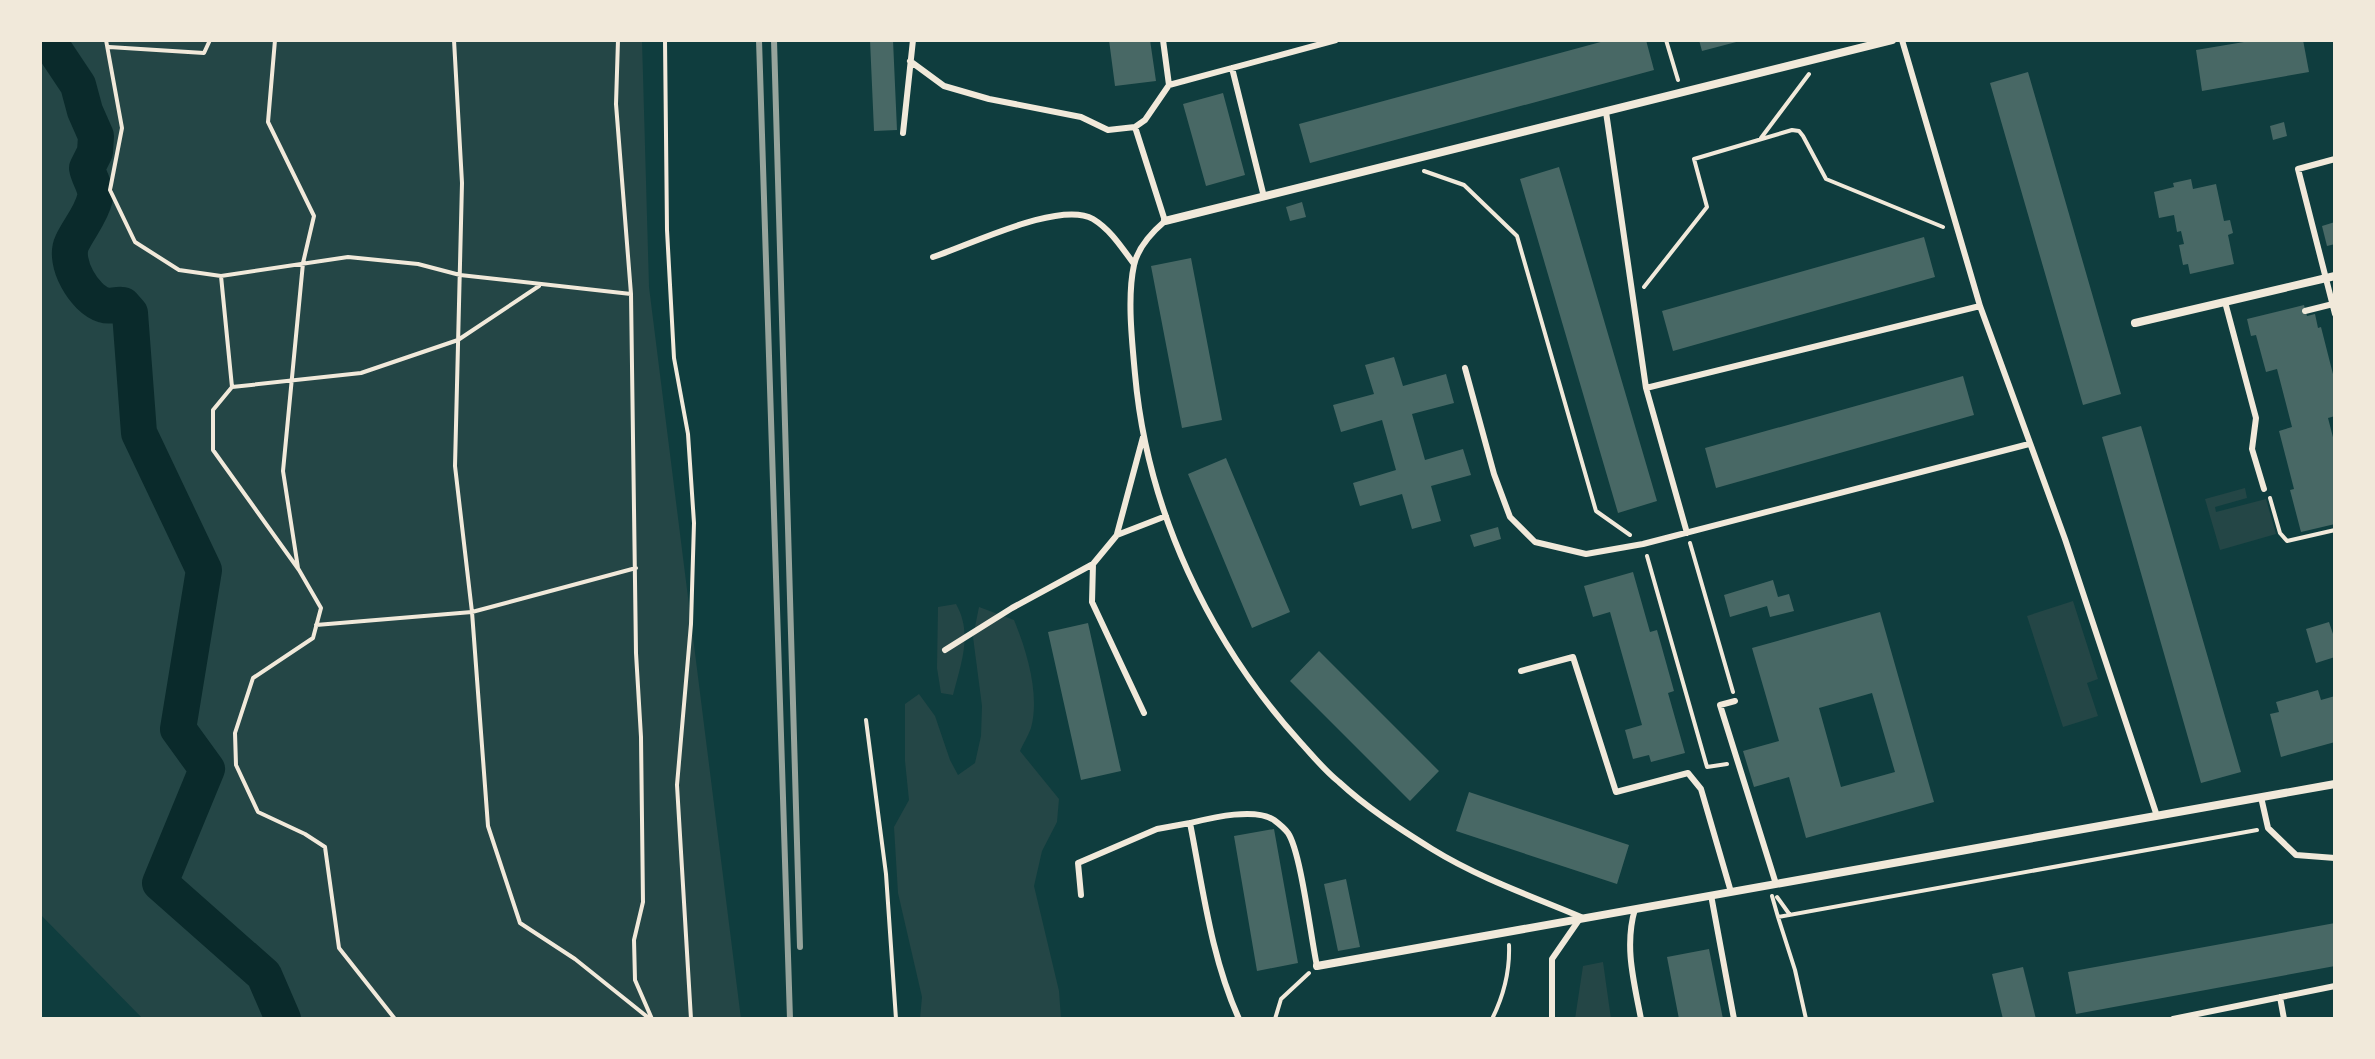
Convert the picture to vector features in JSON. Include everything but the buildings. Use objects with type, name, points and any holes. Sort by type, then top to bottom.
[{"type":"street","points":[[1165,221],[1892,40]]},
{"type":"street","points":[[2135,323],[2330,277]]},
{"type":"street","points":[[1317,966],[2335,784]]},
{"type":"lane","points":[[903,133],[913,40]]},
{"type":"lane","points":[[1163,40],[1169,85]]},
{"type":"lane","points":[[910,61],[944,86],[989,99],[1081,117],[1108,130],[1135,127],[1145,120],[1169,85],[1311,43],[1336,40]]},
{"type":"lane","points":[[1902,40],[1980,306],[2065,539],[2157,816]]},
{"type":"lane","points":[[1232,68],[1264,197]]},
{"type":"lane","points":[[1606,112],[1646,388],[1687,533]]},
{"type":"lane","points":[[1135,127],[1165,221],[1152,232],[1134,264],[1132,341],[1144,433],[1166,516],[1188,571],[1237,662],[1283,723],[1337,781],[1384,818],[1434,850],[1511,889],[1581,917],[1552,959],[1552,1019]]},
{"type":"lane","points":[[2335,159],[2298,169],[2330,277],[2335,314]]},
{"type":"lane","points":[[933,257],[1049,216],[1073,213],[1087,217],[1114,236],[1134,264]]},
{"type":"lane","points":[[2225,302],[2256,418],[2252,449],[2264,489]]},
{"type":"lane","points":[[2305,311],[2333,304]]},
{"type":"lane","points":[[1646,388],[1980,306]]},
{"type":"lane","points":[[1465,368],[1510,517],[1535,542],[1586,554],[1643,544],[2029,444]]},
{"type":"lane","points":[[945,650],[1012,608],[1093,564],[1117,535],[1144,433]]},
{"type":"lane","points":[[1117,535],[1166,516]]},
{"type":"lane","points":[[1093,564],[1092,602],[1144,713]]},
{"type":"lane","points":[[1521,671],[1573,657],[1616,792],[1688,773],[1701,789],[1731,892]]},
{"type":"lane","points":[[1735,701],[1720,705],[1773,884]]},
{"type":"lane","points":[[2261,797],[2268,828],[2296,855],[2335,858]]},
{"type":"lane","points":[[1081,895],[1078,863],[1157,829],[1221,816],[1247,814],[1272,818],[1288,834],[1296,854],[1317,966]]},
{"type":"lane","points":[[1190,823],[1215,955],[1225,989],[1239,1019]]},
{"type":"lane","points":[[1711,895],[1734,1019]]},
{"type":"lane","points":[[1635,909],[1629,954],[1641,1019]]},
{"type":"lane","points":[[2173,1019],[2214,1015],[2335,986]]},
{"type":"lane","points":[[2280,997],[2284,1019]]},
{"type":"path","points":[[106,40],[122,128],[110,190],[135,242],[179,270],[221,276],[348,257],[418,264],[460,275],[631,294]]},
{"type":"path","points":[[108,47],[204,53],[210,40]]},
{"type":"path","points":[[275,40],[268,122],[314,216],[303,263],[283,471],[299,570]]},
{"type":"path","points":[[454,40],[462,183],[455,466],[472,612],[473,661],[488,826],[520,923],[575,959],[651,1019]]},
{"type":"path","points":[[618,40],[616,104],[631,294],[643,902],[634,953],[635,980],[651,1019]]},
{"type":"path","points":[[665,40],[667,230],[673,342],[688,434],[694,523],[691,624],[677,785],[691,1019]]},
{"type":"path","points":[[1666,40],[1682,94]]},
{"type":"path","points":[[1760,139],[1821,58]]},
{"type":"path","points":[[1633,301],[1707,207],[1694,159],[1792,130],[1799,131],[1826,179],[1958,233]]},
{"type":"path","points":[[1403,163],[1464,185],[1517,236],[1596,511],[1643,544],[1707,767],[1737,762]]},
{"type":"path","points":[[221,276],[232,387]]},
{"type":"path","points":[[395,1019],[339,948],[325,847],[258,812],[236,765],[235,733],[253,678],[313,638],[321,608],[299,570],[213,450],[213,410],[232,387],[361,373],[458,340],[541,285]]},
{"type":"path","points":[[2264,489],[2270,498],[2280,533],[2286,540],[2335,530]]},
{"type":"path","points":[[1687,533],[1735,701]]},
{"type":"path","points":[[316,625],[472,612],[636,568]]},
{"type":"path","points":[[866,720],[886,874],[896,1019]]},
{"type":"path","points":[[1778,917],[2268,828]]},
{"type":"path","points":[[1773,884],[1790,915]]},
{"type":"path","points":[[1773,884],[1778,917],[1806,1019]]},
{"type":"path","points":[[1492,1019],[1503,998],[1509,955]]},
{"type":"path","points":[[1275,1019],[1281,999],[1317,966]]},
{"type":"shaded area","points":[[40,40],[642,40],[649,287],[741,1019],[143,1019],[40,914]]},
{"type":"shaded area","points":[[2245,488],[2247,498],[2215,507],[2216,512],[2266,499],[2276,534],[2220,550],[2205,499]]},
{"type":"shaded area","points":[[2073,601],[2098,679],[2087,683],[2098,716],[2063,727],[2027,616]]},
{"type":"shaded area","points":[[956,604],[965,638],[953,695],[941,693],[937,668],[938,607]]},
{"type":"shaded area","points":[[979,607],[1014,620],[1027,659],[1034,702],[1031,728],[1020,751],[1059,799],[1057,822],[1042,851],[1034,886],[1059,991],[1061,1019],[920,1019],[922,997],[898,893],[894,827],[909,800],[905,704],[919,694],[935,716],[958,775],[975,763],[981,736],[982,706],[973,637]]},
{"type":"shaded area","points":[[1603,962],[1611,1019],[1575,1019],[1583,966]]},
{"type":"waterway","points":[[48,40],[78,85],[96,136],[95,152],[87,168],[95,198],[72,243],[70,260],[77,279],[89,295],[106,306],[123,305],[130,313],[139,433],[204,570],[178,729],[207,769],[160,883],[264,975],[283,1019]]},
{"type":"railway","points":[[759,40],[790,1019]]},
{"type":"railway","points":[[774,40],[800,947]]}]
